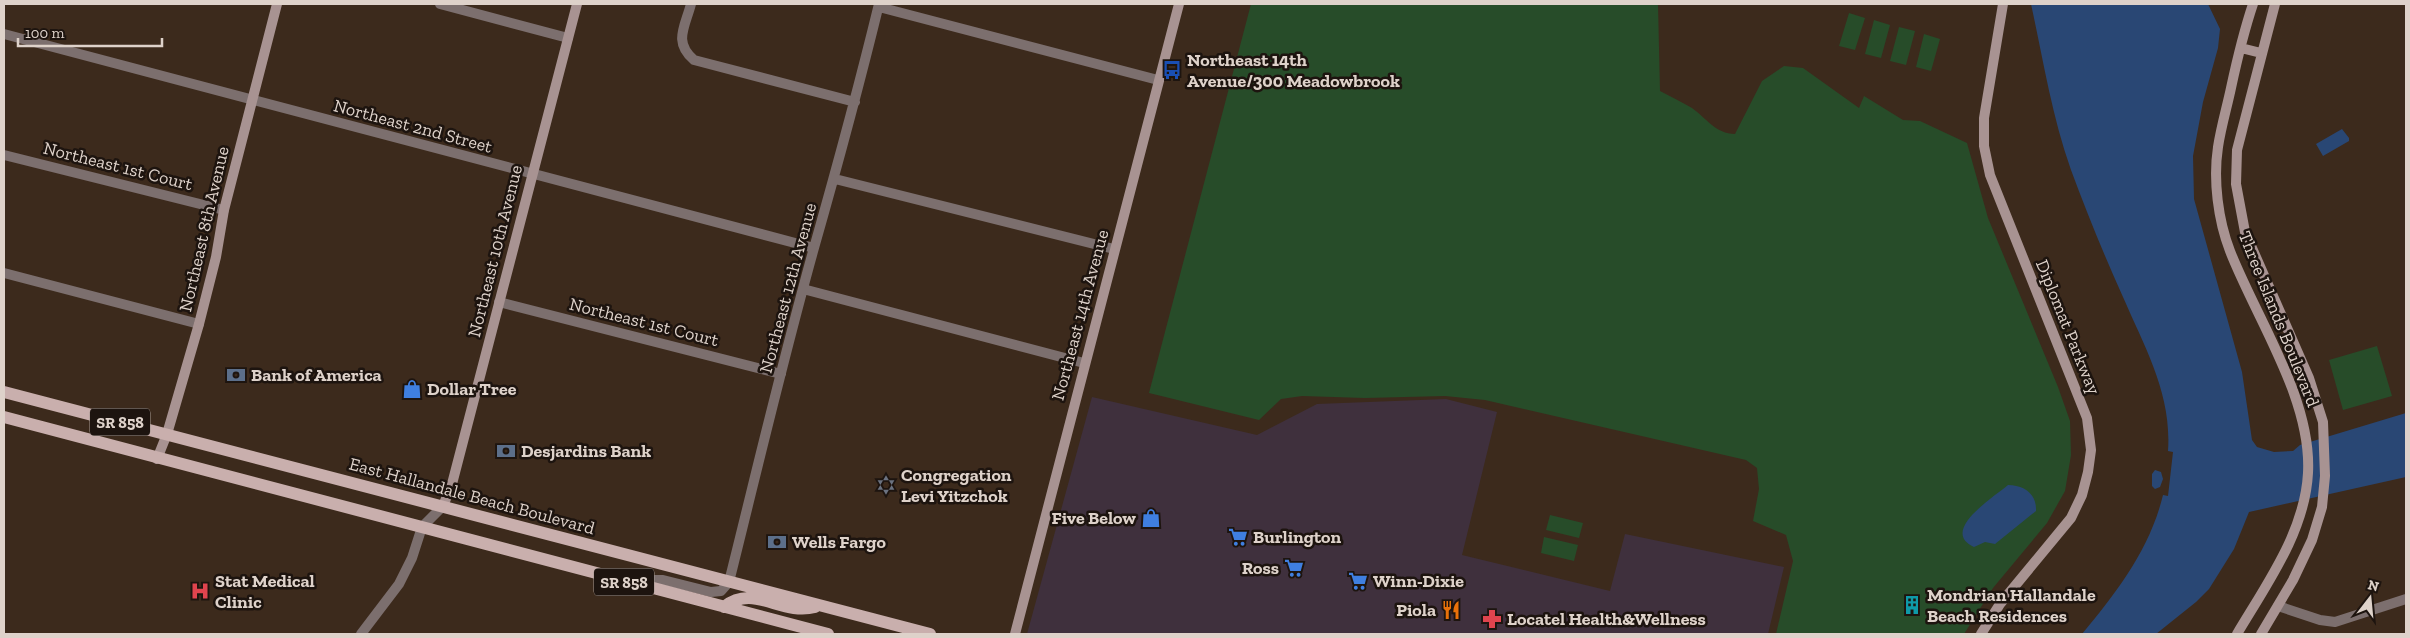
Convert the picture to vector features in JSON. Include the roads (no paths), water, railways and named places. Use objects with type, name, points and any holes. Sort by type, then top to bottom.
[{"type":"main road","name":"East Hallandale Beach Boulevard","points":[[4,392],[930,634]]},
{"type":"main road","name":"SR 858","points":[[4,417],[157,459],[828,634]]},
{"type":"main road","points":[[724,607],[738,597],[757,599],[799,609],[820,606]]},
{"type":"street","name":"Northeast 8th Avenue","points":[[157,459],[167,434],[199,324],[216,257],[224,210],[277,4]]},
{"type":"street","points":[[440,4],[568,38]]},
{"type":"street","name":"Northeast 10th Avenue","points":[[443,506],[452,484],[576,4]]},
{"type":"street","points":[[691,4],[682,38],[684,52],[694,60],[855,102]]},
{"type":"street","name":"Northeast 14th Avenue","points":[[1015,634],[1179,4]]},
{"type":"street","name":"Diplomat Parkway","points":[[1981,634],[2000,604],[2071,518],[2082,495],[2091,450],[2087,418],[1990,175],[1984,146],[1984,118],[2003,4]]},
{"type":"street","name":"Three Islands Boulevard","points":[[2237,634],[2274,570],[2301,514],[2308,475],[2307,442],[2304,426],[2290,384],[2230,249],[2216,186],[2217,148],[2253,4]]},
{"type":"street","name":"Three Islands Boulevard","points":[[2261,634],[2278,606],[2312,540],[2322,508],[2325,476],[2323,422],[2306,371],[2245,232],[2236,184],[2237,150],[2275,4]]},
{"type":"street","points":[[879,5],[1158,80]]},
{"type":"street","name":"Northeast 12th Avenue","points":[[729,582],[803,289],[835,178],[879,5]]},
{"type":"street","name":"Northeast 2nd Street","points":[[4,34],[814,248]]},
{"type":"street","points":[[2241,48],[2261,53]]},
{"type":"street","name":"Northeast 1st Court","points":[[4,155],[224,210]]},
{"type":"street","points":[[835,178],[1114,249]]},
{"type":"street","points":[[4,273],[199,324]]},
{"type":"street","points":[[803,289],[1084,363]]},
{"type":"street","name":"Northeast 1st Court","points":[[499,302],[782,374]]},
{"type":"street","points":[[361,634],[399,584],[412,558],[422,527],[443,506]]},
{"type":"street","points":[[634,584],[662,580],[706,592],[716,592],[723,589],[729,582]]},
{"type":"street","points":[[2278,606],[2320,620],[2335,622],[2406,599]]},
{"type":"water","points":[[2031,4],[2208,4],[2220,29],[2218,48],[2203,102],[2193,156],[2194,199],[2242,372],[2252,440],[2257,447],[2274,452],[2293,451],[2300,445],[2406,413],[2406,477],[2249,512],[2234,549],[2209,589],[2156,634],[2082,634],[2120,586],[2150,534],[2163,495],[2168,496],[2173,452],[2168,451],[2166,410],[2155,372],[2096,234],[2064,150],[2048,88]]},
{"type":"water","points":[[2342,129],[2349,138],[2349,141],[2323,156],[2316,144]]},
{"type":"water","points":[[2155,470],[2161,472],[2163,479],[2160,487],[2155,489],[2152,486],[2152,474]]},
{"type":"water","points":[[2008,485],[2024,489],[2032,495],[2036,511],[1995,544],[1985,542],[1974,547],[1965,540],[1963,532],[1966,524],[1973,514]]},
{"type":"place","name":"Northeast 14th Avenue/300 Meadowbrook","points":[[1172,70]]},
{"type":"place","name":"Bank of America","points":[[236,375]]},
{"type":"place","name":"Dollar Tree","points":[[412,389]]},
{"type":"place","name":"Desjardins Bank","points":[[506,451]]},
{"type":"place","name":"Congregation Levi Yitzchok","points":[[886,485]]},
{"type":"place","name":"Five Below","points":[[1151,518]]},
{"type":"place","name":"Burlington","points":[[1238,537]]},
{"type":"place","name":"Wells Fargo","points":[[777,542]]},
{"type":"place","name":"Ross","points":[[1294,568]]},
{"type":"place","name":"Winn-Dixie","points":[[1358,581]]},
{"type":"place","name":"Stat Medical Clinic","points":[[200,591]]},
{"type":"place","name":"Mondrian Hallandale Beach Residences","points":[[1912,605]]},
{"type":"place","name":"Piola","points":[[1451,610]]},
{"type":"place","name":"Locatel Health&Wellness","points":[[1492,619]]}]
